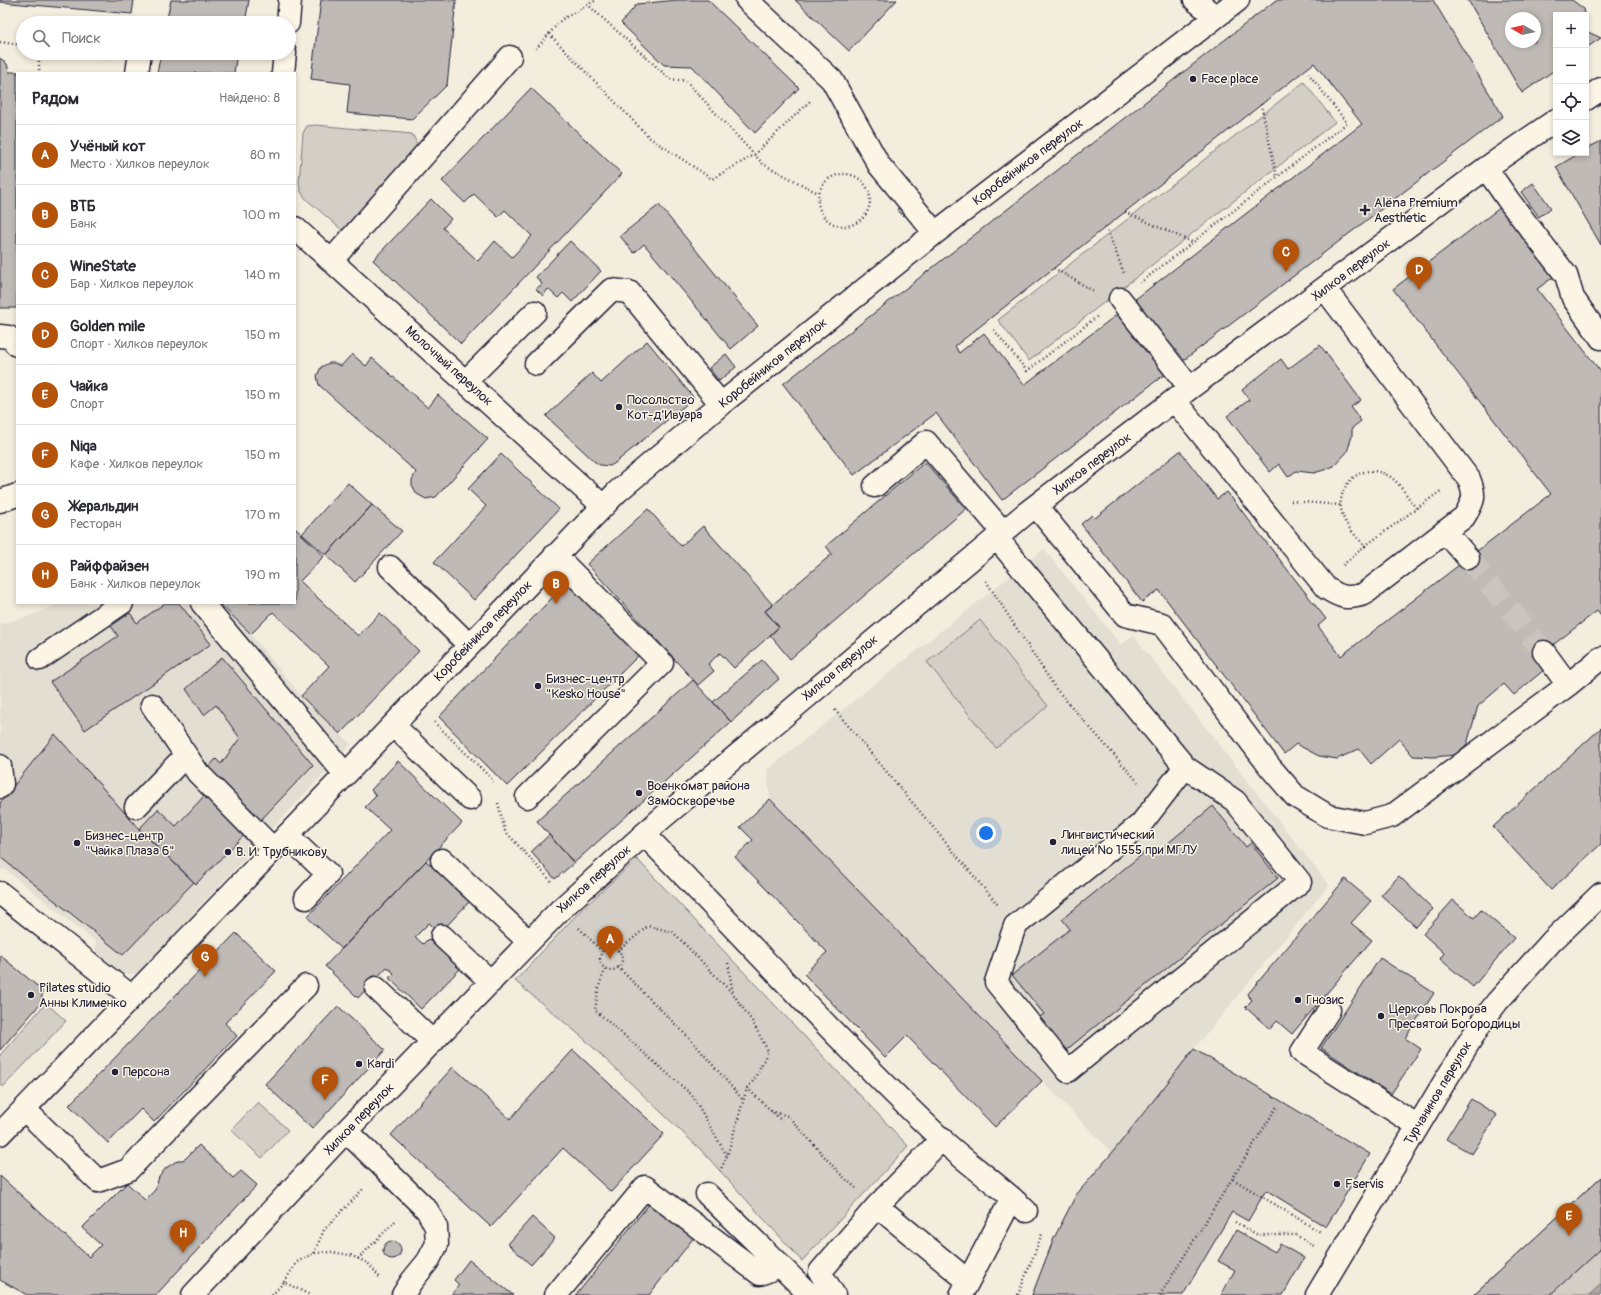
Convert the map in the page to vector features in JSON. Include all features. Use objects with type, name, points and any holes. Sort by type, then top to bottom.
[{"type":"street","points":[[289,16],[290,0]]},
{"type":"street","points":[[747,0],[832,80],[879,165],[935,233]]},
{"type":"street","points":[[1196,0],[1216,17]]},
{"type":"street","name":"Коробейников переулок","points":[[9,1119],[132,997],[617,492],[721,404],[935,233],[1238,0]]},
{"type":"street","points":[[332,260],[510,57]]},
{"type":"street","points":[[283,72],[284,60]]},
{"type":"street","points":[[1589,97],[1601,89]]},
{"type":"street","name":"Хилков переулок","points":[[193,1295],[346,1131],[574,896],[644,834],[999,535],[1036,506],[1486,168],[1553,122]]},
{"type":"street","points":[[1486,168],[1509,201],[1566,275],[1573,298],[1601,338]]},
{"type":"street","name":"Молочный переулок","points":[[296,229],[466,381],[602,506]]},
{"type":"street","points":[[1122,297],[1182,395],[1252,498],[1326,588],[1338,596],[1352,598],[1364,594],[1464,517],[1471,505],[1474,491],[1469,479],[1325,289]]},
{"type":"street","points":[[536,364],[611,290],[629,292],[721,404]]},
{"type":"street","points":[[466,381],[535,312]]},
{"type":"street","points":[[0,336],[9,337],[16,344]]},
{"type":"street","points":[[875,486],[926,442],[1185,767],[1235,801],[1300,882],[1068,1071],[996,982],[1016,926],[1141,824],[1185,767]]},
{"type":"street","points":[[0,501],[10,499],[16,496]]},
{"type":"street","points":[[1036,506],[1125,615],[1162,624],[1270,767],[1295,796],[1328,816],[1365,823],[1392,816],[1568,685],[1601,658]]},
{"type":"street","points":[[1445,531],[1468,558]]},
{"type":"street","points":[[528,797],[662,663],[555,555]]},
{"type":"street","points":[[390,567],[470,645]]},
{"type":"street","points":[[40,660],[121,604]]},
{"type":"street","points":[[203,604],[345,774]]},
{"type":"street","points":[[1544,652],[1568,685]]},
{"type":"street","points":[[152,705],[198,773],[280,842],[328,874],[306,898]]},
{"type":"street","points":[[393,725],[470,799]]},
{"type":"street","points":[[136,807],[186,755]]},
{"type":"street","points":[[0,766],[2,784],[0,787]]},
{"type":"street","points":[[644,834],[784,982],[942,1139],[1019,1205],[964,1288],[877,1206]]},
{"type":"street","points":[[442,860],[529,942]]},
{"type":"street","points":[[0,893],[132,997]]},
{"type":"street","name":"Турчанинов переулок","points":[[1317,1295],[1461,1055],[1497,1002],[1552,941],[1601,894]]},
{"type":"street","points":[[442,936],[491,982]]},
{"type":"street","points":[[9,1119],[98,1181],[128,1170],[306,986]]},
{"type":"street","points":[[376,988],[433,1042]]},
{"type":"street","points":[[1330,1010],[1302,1052],[1418,1126]]},
{"type":"street","points":[[346,1131],[427,1210],[436,1227],[437,1244],[428,1261],[411,1282],[403,1295]]},
{"type":"street","points":[[834,1295],[820,1272],[877,1206],[942,1139]]},
{"type":"street","points":[[556,1295],[645,1187],[760,1274],[780,1266]]},
{"type":"street","points":[[707,1194],[810,1295]]},
{"type":"path","points":[[587,4],[670,79],[686,81],[763,164],[818,193]]},
{"type":"path","points":[[549,34],[650,138],[712,179],[754,155],[832,80]]},
{"type":"path","points":[[0,42],[16,44]]},
{"type":"path","points":[[39,60],[39,72]]},
{"type":"path","points":[[118,60],[138,63]]},
{"type":"path","points":[[994,330],[1027,371],[1347,123],[1308,74]]},
{"type":"path","points":[[1261,104],[1277,177]]},
{"type":"path","points":[[837,174],[851,174],[863,181],[870,193],[870,207],[863,219],[851,226],[837,226],[825,219],[818,207],[818,193],[824,181],[837,174]]},
{"type":"path","points":[[1125,212],[1193,243]]},
{"type":"path","points":[[1106,227],[1122,297]]},
{"type":"path","points":[[1054,268],[1122,297]]},
{"type":"path","points":[[1365,546],[1342,516],[1340,505],[1341,494],[1346,484],[1354,476],[1364,471],[1375,471],[1386,474],[1395,481],[1416,508]]},
{"type":"path","points":[[1322,583],[1365,546],[1464,473]]},
{"type":"path","points":[[1252,498],[1340,505]]},
{"type":"path","points":[[984,580],[1056,690],[1157,804]]},
{"type":"path","points":[[838,713],[1016,926]]},
{"type":"path","points":[[606,969],[599,986],[595,1010],[692,1095],[727,1156],[747,1088],[754,1080],[768,1051],[752,1021],[733,994],[673,932],[648,926],[618,951]]},
{"type":"path","points":[[613,948],[618,951],[622,959],[618,967],[610,970],[601,966],[599,961],[602,951],[613,948]]},
{"type":"path","points":[[618,967],[693,1042],[743,1100]]},
{"type":"path","points":[[747,1088],[782,1121]]},
{"type":"path","points":[[1160,1295],[1278,1105]]},
{"type":"path","points":[[771,1110],[788,1116],[842,1176],[877,1206]]},
{"type":"path","points":[[314,1253],[324,1230],[384,1168]]},
{"type":"path","points":[[1233,1179],[1318,1231]]},
{"type":"path","points":[[358,1259],[416,1200]]},
{"type":"path","points":[[1235,1222],[1258,1235],[1296,1235],[1320,1249]]},
{"type":"path","points":[[1018,1295],[1044,1229]]},
{"type":"path","points":[[272,1295],[284,1282],[297,1262],[314,1253],[331,1252],[350,1255],[368,1263],[383,1281]]},
{"type":"path","points":[[284,1282],[310,1295]]},
{"type":"shaded area","points":[[1304,82],[1335,122],[1029,361],[998,320]]},
{"type":"shaded area","points":[[316,125],[412,134],[417,143],[414,152],[350,227],[342,230],[306,199],[301,192],[299,183],[303,133],[307,126]]},
{"type":"shaded area","name":"Лингвистический лицей № 1555 при МГЛУ","points":[[1044,549],[1121,645],[1133,635],[1329,885],[1194,1049],[1112,1153],[770,799],[767,770]]},
{"type":"shaded area","points":[[58,604],[220,604],[251,634],[301,696],[351,744],[139,972],[135,974],[124,974],[118,971],[95,954],[96,942],[6,870],[0,869],[0,624],[27,617]]},
{"type":"shaded area","points":[[980,620],[1048,706],[996,748],[927,662]]},
{"type":"shaded area","points":[[637,859],[908,1146],[802,1261],[701,1150],[582,1037],[515,981],[578,913]]},
{"type":"shaded area","points":[[46,1003],[66,1021],[3,1087],[0,1085],[0,1055]]},
{"type":"shaded area","points":[[258,1102],[288,1130],[262,1158],[231,1130]]},
{"type":"shaded area","points":[[1601,1177],[1601,1295],[1473,1295]]},
{"type":"shaded area","points":[[1601,1284],[1601,1295],[1589,1295]]},
{"type":"building","points":[[0,0],[134,0],[132,14],[0,2]]},
{"type":"building","points":[[171,0],[249,0],[246,16],[168,16]]},
{"type":"building","points":[[321,0],[456,0],[447,85],[412,119],[347,113],[350,84],[311,79]]},
{"type":"building","points":[[677,0],[708,0],[799,88],[755,133],[692,66],[664,65],[621,23],[637,4]]},
{"type":"building","points":[[795,0],[897,0],[849,51]]},
{"type":"building","points":[[1276,0],[1433,0],[1503,116],[1180,363],[1133,301],[1362,124],[1314,63],[955,346],[959,353],[984,333],[1024,385],[1119,313],[1165,374],[1002,500],[936,413],[854,475],[783,384]]},
{"type":"building","points":[[1468,0],[1572,0],[1584,9],[1584,12],[1553,12],[1553,71],[1522,93]]},
{"type":"building","points":[[1589,32],[1601,38],[1589,46]]},
{"type":"building","points":[[0,58],[7,64],[9,72],[16,72],[16,308],[0,308]]},
{"type":"building","points":[[160,60],[236,60],[234,72],[157,72]]},
{"type":"building","points":[[531,88],[622,174],[461,344],[373,260],[431,199],[451,219],[443,228],[478,261],[495,241],[512,257],[532,236],[505,210],[498,217],[474,194],[465,203],[442,181]]},
{"type":"building","points":[[1601,141],[1601,245],[1556,167],[1575,156],[1589,156],[1589,147]]},
{"type":"building","points":[[1533,183],[1551,208],[1539,217],[1521,192]]},
{"type":"building","points":[[905,204],[910,211],[903,216],[897,209]]},
{"type":"building","points":[[659,205],[758,326],[731,349],[644,244],[634,253],[620,236]]},
{"type":"building","points":[[1501,207],[1555,276],[1537,289],[1601,372],[1601,616],[1597,611],[1536,658],[1545,669],[1514,695],[1504,684],[1478,706],[1467,744],[1455,755],[1433,757],[1413,756],[1399,739],[1371,764],[1359,749],[1337,759],[1319,756],[1296,744],[1284,754],[1159,590],[1142,602],[1081,524],[1092,515],[1095,518],[1180,451],[1217,499],[1227,492],[1326,619],[1318,626],[1341,656],[1551,494],[1393,289]]},
{"type":"building","points":[[570,241],[601,271],[572,302],[563,293],[558,298],[548,289],[543,296],[536,289],[542,284],[536,277]]},
{"type":"building","name":"Посольство Кот-д’Ивуара","points":[[647,341],[694,398],[615,463],[610,466],[600,465],[546,416],[592,373],[601,383]]},
{"type":"building","points":[[1320,345],[1361,400],[1351,407],[1361,421],[1352,428],[1352,436],[1347,452],[1334,466],[1314,473],[1296,471],[1288,477],[1279,464],[1270,472],[1227,416],[1249,400],[1242,390],[1281,359],[1288,369]]},
{"type":"building","points":[[352,354],[366,366],[372,358],[428,408],[438,395],[488,439],[436,497],[426,499],[417,494],[412,485],[412,480],[416,472],[319,385],[317,376],[321,367],[329,363],[334,363],[341,366]]},
{"type":"building","points":[[726,354],[736,367],[719,381],[709,368]]},
{"type":"building","points":[[501,454],[559,509],[474,600],[434,562],[486,506],[468,489]]},
{"type":"building","points":[[925,462],[966,509],[790,659],[770,635],[779,627],[765,611],[832,554],[826,546]]},
{"type":"building","points":[[348,483],[372,505],[326,555],[302,534]]},
{"type":"building","points":[[372,505],[402,531],[355,582],[326,555]]},
{"type":"building","points":[[648,509],[681,546],[703,526],[773,605],[765,611],[779,627],[734,668],[720,653],[708,664],[714,671],[698,685],[587,564]]},
{"type":"building","points":[[296,529],[324,556],[300,581],[358,636],[380,613],[419,651],[340,734],[301,696],[329,666],[273,612],[251,634],[220,604],[296,604]]},
{"type":"building","name":"Бизнес-центр \"Kesko House\"","points":[[567,582],[639,655],[507,786],[439,717]]},
{"type":"building","points":[[164,604],[180,604],[211,644],[85,730],[50,682],[118,636],[111,626],[130,613],[137,623]]},
{"type":"building","points":[[222,657],[313,765],[256,825],[204,772],[216,759],[221,764],[240,738],[216,705],[204,715],[186,689]]},
{"type":"building","points":[[762,660],[779,679],[731,722],[713,702]]},
{"type":"building","points":[[693,680],[731,722],[574,863],[537,821]]},
{"type":"building","points":[[1601,728],[1601,844],[1551,890],[1493,827]]},
{"type":"building","name":"Бизнес-центр \"Чайка Плаза 6\"","points":[[55,734],[139,829],[194,882],[123,955],[0,857],[0,803]]},
{"type":"building","points":[[398,761],[462,823],[342,949],[307,917],[390,830],[365,807],[376,796],[371,790]]},
{"type":"building","points":[[206,794],[246,833],[196,884],[139,829],[158,809],[176,826]]},
{"type":"building","points":[[770,799],[1042,1081],[995,1127],[907,1036],[885,1058],[804,974],[827,952],[735,857],[753,840],[740,827]]},
{"type":"building","points":[[1213,806],[1246,847],[1251,843],[1278,878],[1065,1051],[1038,1018],[1044,1014],[1012,975],[1070,929],[1062,919],[1145,852],[1150,858]]},
{"type":"building","points":[[549,835],[574,863],[555,879],[531,852]]},
{"type":"building","points":[[426,861],[469,902],[440,933],[429,923],[415,937],[423,944],[428,939],[460,969],[421,1009],[389,978],[394,973],[387,967],[358,998],[325,966]]},
{"type":"building","points":[[1399,876],[1433,909],[1416,927],[1381,895]]},
{"type":"building","points":[[1345,879],[1371,901],[1351,923],[1372,940],[1292,1034],[1277,1021],[1270,1029],[1245,1007],[1252,1000],[1247,995]]},
{"type":"building","points":[[1453,900],[1474,918],[1481,910],[1514,938],[1473,987],[1440,959],[1444,953],[1423,934]]},
{"type":"building","points":[[236,933],[276,971],[225,1023],[237,1036],[154,1122],[141,1109],[108,1143],[69,1105]]},
{"type":"building","points":[[0,955],[42,990],[42,1002],[0,1050]]},
{"type":"building","name":"Церковь Покрова Пресвятой Богородицы","points":[[1380,958],[1434,993],[1405,1038],[1421,1049],[1391,1094],[1321,1048]]},
{"type":"building","points":[[338,1006],[385,1050],[312,1129],[265,1084]]},
{"type":"building","points":[[1194,1049],[1370,1154],[1326,1227],[1266,1190],[1248,1221],[1232,1212],[1183,1295],[1032,1295],[1054,1238],[1076,1195],[1112,1153]]},
{"type":"building","points":[[573,1050],[664,1134],[611,1192],[563,1148],[491,1227],[391,1135],[453,1067],[510,1119]]},
{"type":"building","points":[[1471,1099],[1497,1115],[1472,1154],[1446,1139]]},
{"type":"building","points":[[199,1145],[233,1178],[241,1171],[257,1185],[156,1295],[27,1295],[0,1280],[0,1176],[89,1257],[101,1245],[82,1228],[127,1183],[145,1200],[155,1190],[159,1177],[166,1168],[175,1162],[185,1159]]},
{"type":"building","points":[[1601,1177],[1601,1248],[1550,1295],[1473,1295]]},
{"type":"building","points":[[650,1203],[695,1236],[649,1295],[576,1295]]},
{"type":"building","points":[[532,1217],[555,1238],[531,1265],[508,1244]]},
{"type":"building","points":[[1236,1230],[1275,1252],[1280,1244],[1304,1258],[1283,1295],[1221,1295],[1235,1270],[1218,1261]]},
{"type":"building","points":[[392,1241],[398,1244],[401,1250],[398,1256],[392,1259],[386,1256],[383,1250],[386,1244]]},
{"type":"building","points":[[469,1260],[513,1295],[451,1295],[459,1285],[454,1280]]},
{"type":"tunnel","points":[[1468,558],[1544,652]]},
{"type":"place","name":"Face place","points":[[1193,79]]},
{"type":"place","name":"Alёna Premium Aesthetic","points":[[1365,210]]},
{"type":"place","name":"WineState","points":[[1286,272]]},
{"type":"place","name":"Golden mile","points":[[1419,290]]},
{"type":"place","name":"Посольство Кот-д’Ивуара","points":[[619,407]]},
{"type":"place","name":"ВТБ","points":[[556,604]]},
{"type":"place","name":"Бизнес-центр \"Kesko House\"","points":[[538,686]]},
{"type":"place","name":"Военкомат района Замоскворечье","points":[[639,793]]},
{"type":"place","name":"Лингвистический лицей № 1555 при МГЛУ","points":[[1053,842]]},
{"type":"place","name":"Бизнес-центр \"Чайка Плаза 6\"","points":[[77,843]]},
{"type":"place","name":"В. И. Трубникову","points":[[228,852]]},
{"type":"place","name":"Учёный кот","points":[[610,959]]},
{"type":"place","name":"Жеральдин","points":[[205,977]]},
{"type":"place","name":"Pilates studio Анны Клименко","points":[[31,995]]},
{"type":"place","name":"Гнозис","points":[[1298,1000]]},
{"type":"place","name":"Церковь Покрова Пресвятой Богородицы","points":[[1381,1016]]},
{"type":"place","name":"Kardi","points":[[359,1064]]},
{"type":"place","name":"Персона","points":[[115,1072]]},
{"type":"place","name":"Niqa","points":[[325,1100]]},
{"type":"place","name":"Fservis","points":[[1337,1184]]},
{"type":"place","name":"Чайка","points":[[1569,1236]]},
{"type":"place","name":"Райффайзен","points":[[183,1253]]}]
